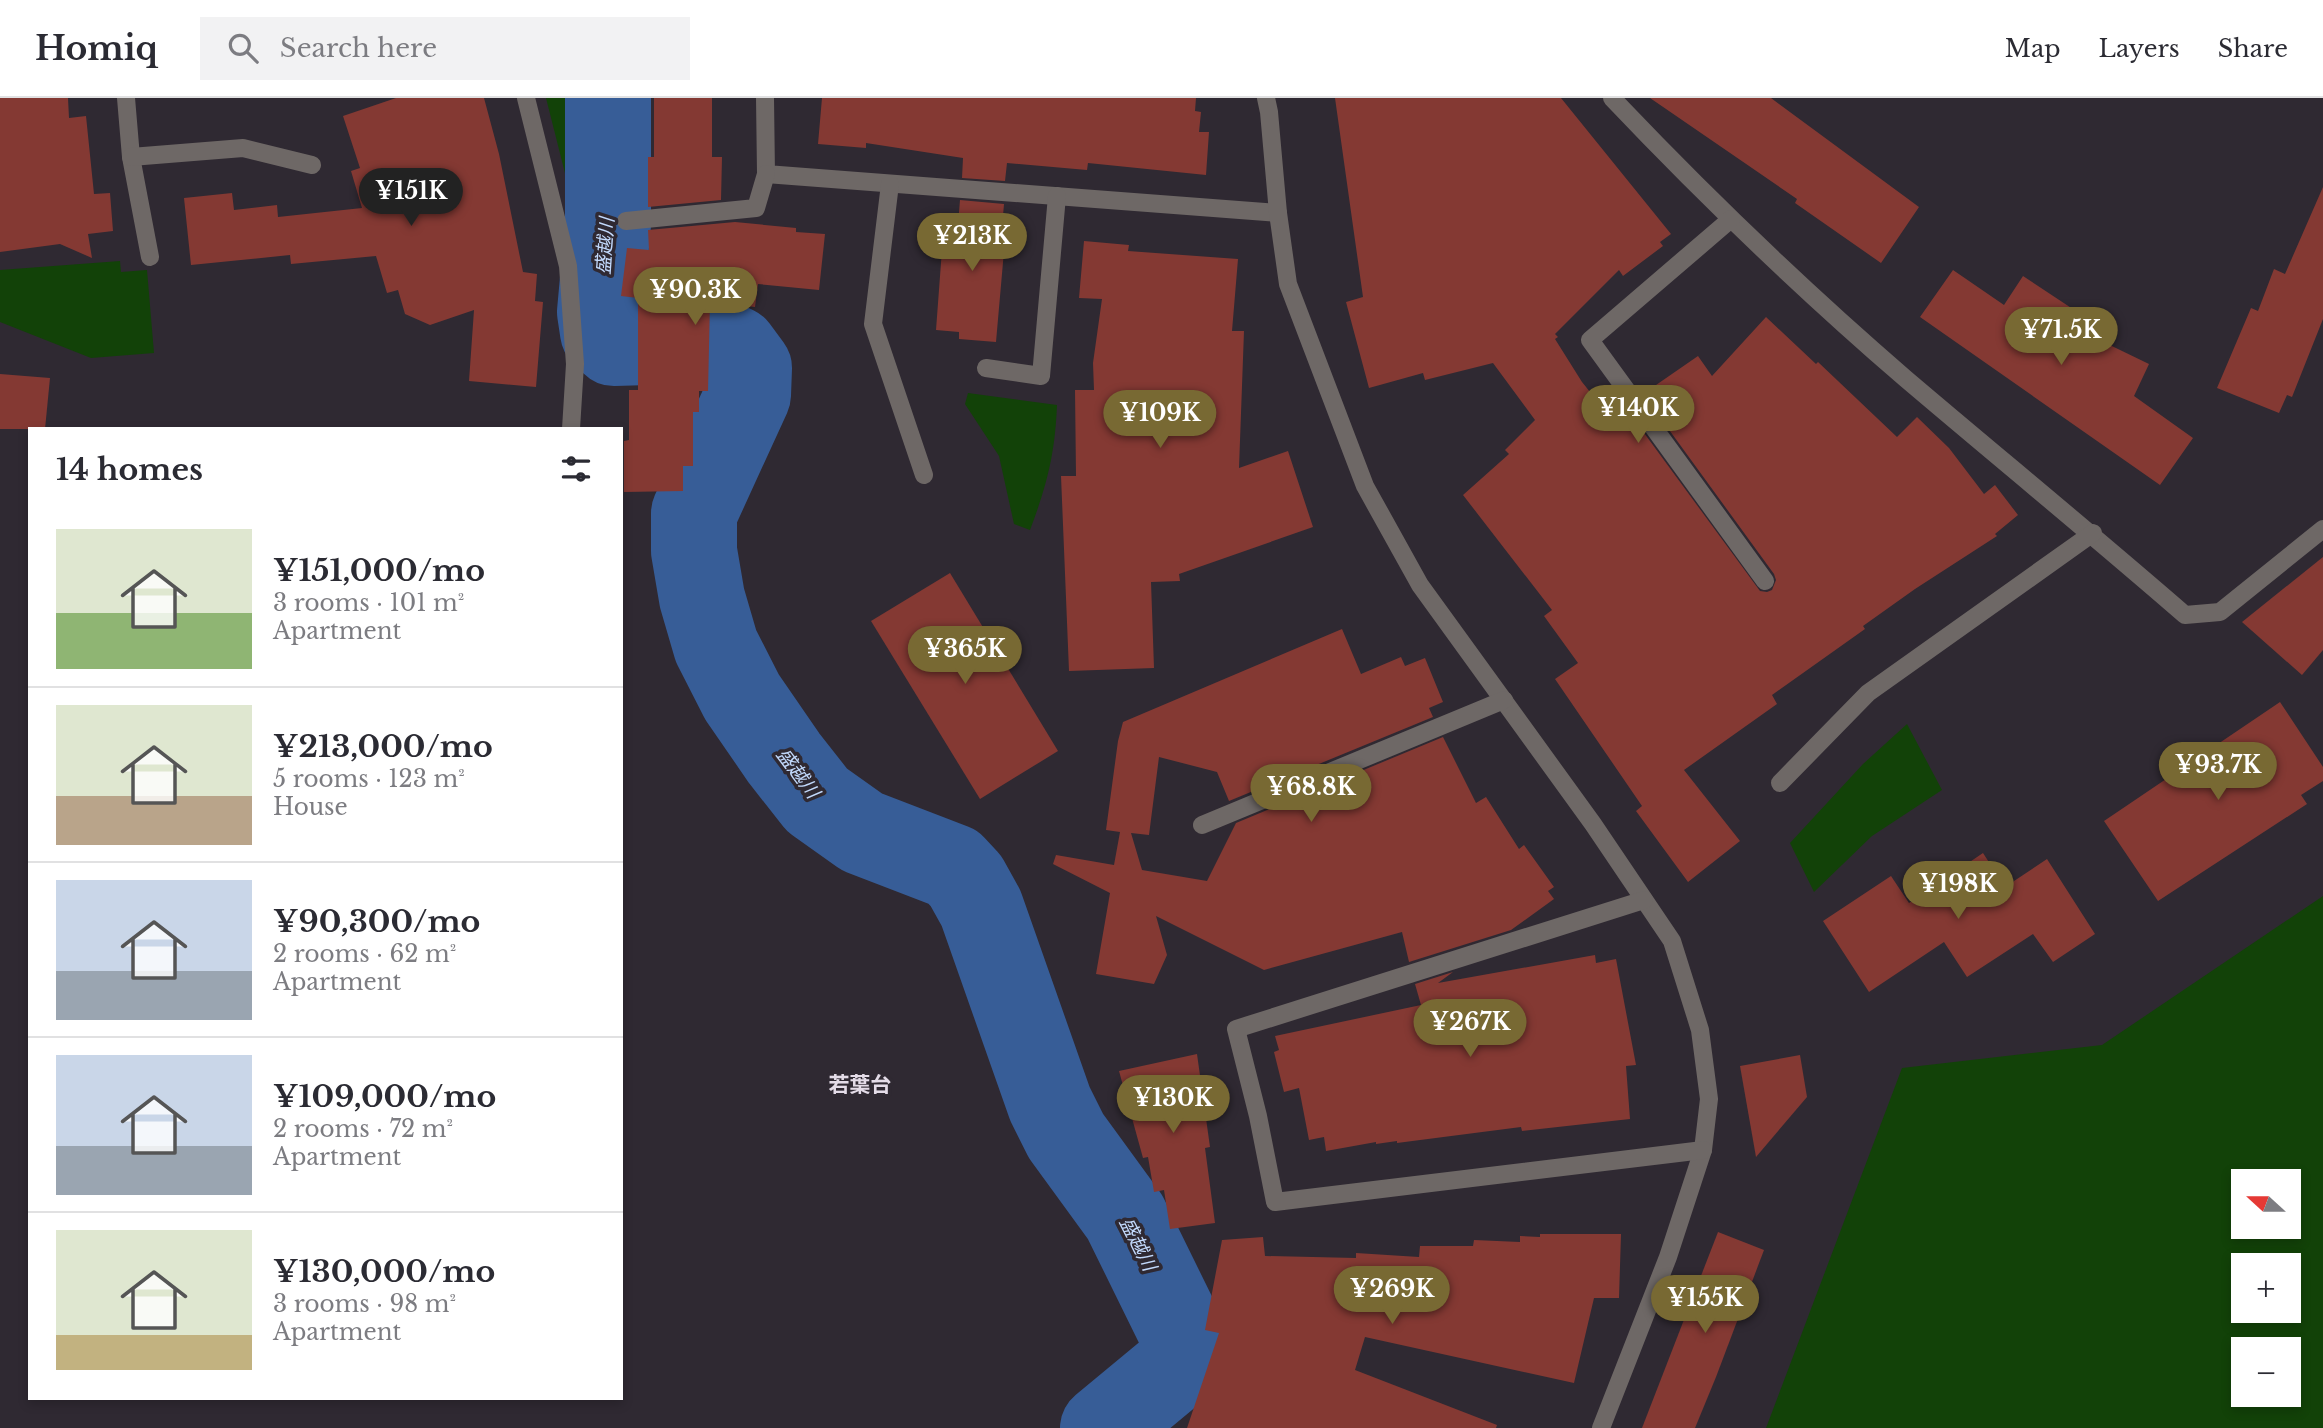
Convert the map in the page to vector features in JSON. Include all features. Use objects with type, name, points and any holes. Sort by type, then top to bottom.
[{"type":"street","points":[[126,98],[131,157],[150,257]]},
{"type":"street","points":[[526,98],[568,266],[575,364],[571,427]]},
{"type":"street","points":[[626,221],[756,208],[766,174],[765,98]]},
{"type":"street","points":[[1266,98],[1278,213],[1289,284],[1318,368],[1365,486],[1420,585],[1504,700],[1672,941],[1700,1030],[1709,1099],[1703,1150],[1668,1257],[1601,1428]]},
{"type":"street","points":[[1612,98],[1731,219],[1905,377],[2092,533],[2185,615],[2220,612],[2323,529]]},
{"type":"street","points":[[131,157],[243,148],[312,165]]},
{"type":"street","points":[[766,174],[1278,213]]},
{"type":"street","points":[[890,184],[873,324],[924,475]]},
{"type":"street","points":[[986,368],[1041,376],[1057,196]]},
{"type":"street","points":[[1731,219],[1590,340],[1765,581]]},
{"type":"street","points":[[1780,783],[1868,693],[2092,533]]},
{"type":"street","points":[[1202,825],[1504,700]]},
{"type":"street","points":[[1644,900],[1236,1029],[1258,1116],[1275,1202],[1703,1150]]},
{"type":"green space","points":[[546,98],[587,98],[597,217],[589,268]]},
{"type":"green space","points":[[120,261],[121,272],[147,270],[154,353],[91,358],[0,322],[0,270]]},
{"type":"green space","points":[[968,393],[1057,405],[1049,469],[1030,530],[1014,524],[999,456],[965,404]]},
{"type":"green space","points":[[1907,724],[1942,790],[1872,836],[1814,892],[1790,843],[1863,764]]},
{"type":"green space","points":[[2323,896],[2323,1428],[1766,1428],[1902,1068],[2102,1045]]},
{"type":"building","points":[[0,98],[68,98],[69,118],[86,116],[94,194],[110,193],[113,231],[88,234],[92,258],[60,244],[0,252]]},
{"type":"building","points":[[396,98],[484,98],[499,154],[523,272],[537,274],[535,301],[543,302],[536,387],[469,381],[474,310],[430,325],[405,314],[398,290],[387,293],[376,256],[291,264],[290,255],[191,265],[184,198],[232,193],[234,210],[277,205],[278,217],[362,208],[351,171],[360,168],[343,116]]},
{"type":"building","points":[[654,98],[712,98],[712,157],[722,157],[721,200],[648,207],[648,157],[654,157]]},
{"type":"building","points":[[822,98],[1196,98],[1195,111],[1201,112],[1199,132],[1209,132],[1206,175],[1088,163],[1087,170],[1007,163],[1005,181],[962,178],[963,158],[866,143],[866,148],[818,144]]},
{"type":"building","points":[[1335,98],[1561,98],[1671,234],[1660,242],[1663,246],[1623,276],[1619,270],[1555,334],[1558,337],[1555,339],[1582,382],[1611,418],[1625,407],[1760,591],[1772,590],[1776,580],[1774,574],[1643,394],[1698,356],[1712,376],[1766,317],[1897,437],[1917,417],[1949,448],[1984,494],[1995,485],[2018,515],[1995,534],[1997,536],[1915,589],[1863,626],[1865,629],[1772,695],[1777,704],[1684,770],[1740,841],[1688,882],[1636,811],[1642,806],[1555,679],[1578,663],[1544,616],[1552,610],[1463,495],[1509,454],[1505,450],[1535,420],[1493,363],[1425,380],[1423,373],[1369,388],[1346,302],[1363,297]]},
{"type":"building","points":[[1650,98],[1771,98],[1919,207],[1881,263],[1795,203],[1797,199]]},
{"type":"building","points":[[2323,187],[2323,319],[2292,397],[2287,395],[2279,413],[2217,388],[2251,308],[2258,311],[2274,269],[2285,274]]},
{"type":"building","points":[[960,200],[1004,204],[1000,251],[1004,251],[996,342],[959,339],[959,332],[936,330],[943,236],[957,237]]},
{"type":"building","points":[[735,222],[796,228],[796,232],[825,234],[819,290],[758,284],[755,307],[710,302],[708,391],[699,391],[699,412],[693,412],[693,466],[683,466],[683,491],[624,492],[624,441],[629,440],[629,390],[638,390],[638,298],[621,296],[627,248],[649,250],[648,230]]},
{"type":"building","points":[[1084,241],[1129,245],[1128,251],[1238,259],[1232,331],[1244,331],[1239,468],[1288,451],[1313,527],[1179,574],[1180,581],[1151,582],[1154,668],[1069,671],[1061,476],[1076,476],[1075,390],[1094,390],[1093,363],[1102,299],[1079,298]]},
{"type":"building","points":[[1953,270],[2004,305],[2023,276],[2094,323],[2087,334],[2149,364],[2134,396],[2193,438],[2160,485],[1920,317]]},
{"type":"building","points":[[0,374],[50,378],[45,427],[0,429]]},
{"type":"building","points":[[2323,557],[2323,650],[2302,675],[2242,622]]},
{"type":"building","points":[[950,573],[1058,751],[980,799],[871,621]]},
{"type":"building","points":[[1342,629],[1361,674],[1401,657],[1405,666],[1425,658],[1443,702],[1429,708],[1433,717],[1229,801],[1217,772],[1159,757],[1149,835],[1131,833],[1142,870],[1207,881],[1236,823],[1443,737],[1476,803],[1486,797],[1519,849],[1524,845],[1554,887],[1548,891],[1554,899],[1511,930],[1409,962],[1402,932],[1264,970],[1156,916],[1167,955],[1154,984],[1096,974],[1110,893],[1053,864],[1056,855],[1114,865],[1120,832],[1106,830],[1123,722]]},
{"type":"building","points":[[2280,702],[2323,767],[2323,781],[2301,795],[2307,804],[2158,901],[2104,821]]},
{"type":"building","points":[[1983,853],[2005,887],[2047,859],[2095,934],[2053,962],[2033,934],[1967,977],[1944,942],[1869,992],[1823,921],[1891,876],[1909,903]]},
{"type":"building","points":[[1595,955],[1596,963],[1616,959],[1636,1065],[1626,1066],[1630,1119],[1522,1131],[1521,1127],[1397,1143],[1376,1142],[1326,1151],[1324,1137],[1309,1140],[1299,1088],[1284,1092],[1274,1052],[1279,1050],[1275,1036],[1421,1005],[1415,984],[1453,972],[1438,983]]},
{"type":"building","points":[[1197,1054],[1210,1147],[1205,1148],[1215,1223],[1170,1229],[1164,1190],[1154,1192],[1148,1157],[1143,1158],[1119,1071]]},
{"type":"building","points":[[1800,1055],[1807,1097],[1756,1157],[1740,1066]]},
{"type":"building","points":[[1718,1232],[1764,1250],[1716,1377],[1695,1428],[1642,1428]]},
{"type":"building","points":[[1540,1234],[1621,1234],[1619,1298],[1594,1298],[1574,1383],[1365,1337],[1355,1370],[1497,1425],[1496,1428],[1187,1428],[1219,1333],[1205,1330],[1222,1240],[1263,1237],[1265,1256],[1356,1258],[1356,1253],[1419,1257],[1420,1246],[1473,1246],[1474,1240],[1520,1242],[1520,1236],[1540,1237]]},
{"type":"waterway","name":"盛越川","points":[[608,98],[608,224],[600,312],[603,332],[614,343],[716,340],[735,349],[749,368],[748,395],[694,513],[694,551],[702,598],[716,646],[742,697],[817,800],[862,832],[953,867],[966,881],[981,908],[1050,1104],[1066,1136],[1125,1217],[1184,1337],[1185,1354],[1173,1370],[1103,1428]]},
{"type":"district","name":"若葉台","points":[[860,1085]]}]
